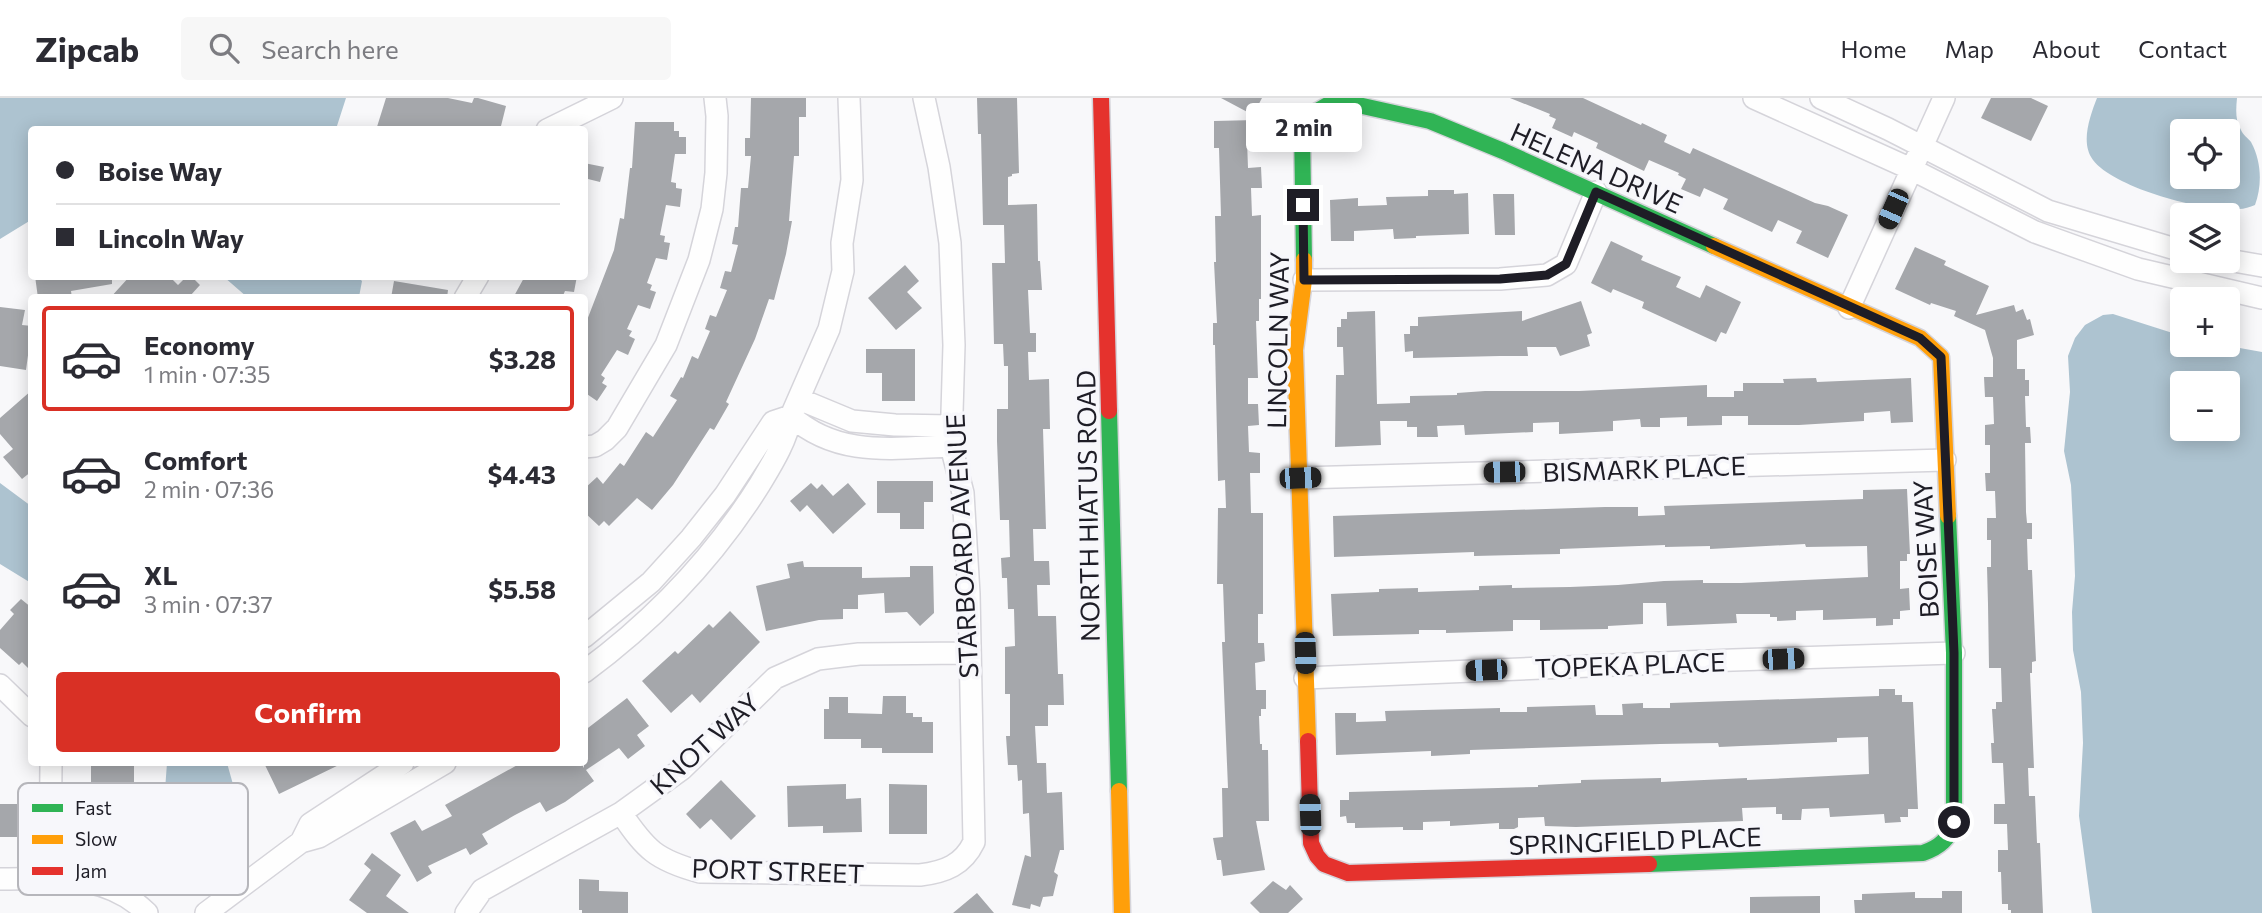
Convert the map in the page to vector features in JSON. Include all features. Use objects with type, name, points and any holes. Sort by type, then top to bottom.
[{"type":"street","points":[[555,126],[612,98]]},
{"type":"street","points":[[588,447],[605,440],[617,428],[666,345],[699,260],[712,209],[716,173],[715,98]]},
{"type":"street","points":[[588,669],[676,593],[714,551],[767,472],[789,430],[795,408],[829,329],[843,271],[842,243],[852,180],[849,98]]},
{"type":"street","name":"STARBOARD AVENUE","points":[[923,98],[939,167],[950,243],[954,345],[951,436],[963,493],[969,594],[975,830],[970,851],[957,864]]},
{"type":"street","name":"NORTH HIATUS ROAD","points":[[1101,98],[1122,913]]},
{"type":"street","points":[[1754,98],[1911,169],[2035,232],[2138,269],[2262,298]]},
{"type":"street","points":[[1821,98],[1888,129],[2048,211],[2170,247]]},
{"type":"street","points":[[1849,308],[1944,98]]},
{"type":"street","name":"HELENA DRIVE","points":[[1317,108],[1331,103],[1349,103],[1430,121],[1596,192],[1849,308]]},
{"type":"street","name":"LINCOLN WAY","points":[[1317,108],[1302,129],[1304,280],[1295,349],[1311,843],[1315,856],[1326,866]]},
{"type":"street","points":[[1304,280],[1500,279],[1547,275],[1566,264],[1596,192]]},
{"type":"street","points":[[2240,262],[2262,266]]},
{"type":"street","name":"BOISE WAY","points":[[1849,308],[1920,338],[1941,357],[1954,653],[1954,822],[1951,834],[1945,842]]},
{"type":"street","points":[[795,408],[803,427],[838,444],[866,449],[951,436]]},
{"type":"street","points":[[588,634],[651,582],[691,538],[724,495],[773,422],[795,408]]},
{"type":"street","name":"BISMARK PLACE","points":[[1300,478],[1945,460]]},
{"type":"street","name":"KNOT WAY","points":[[466,913],[482,890],[621,813],[682,769],[775,678],[818,659],[859,654],[969,653]]},
{"type":"street","name":"TOPEKA PLACE","points":[[1305,678],[1954,653]]},
{"type":"street","points":[[4,688],[28,712]]},
{"type":"street","points":[[248,882],[301,842],[310,824],[399,766]]},
{"type":"street","points":[[382,778],[432,766]]},
{"type":"street","name":"PORT STREET","points":[[621,813],[650,851],[673,865],[700,872],[920,875],[938,873],[957,864]]},
{"type":"street","name":"SPRINGFIELD PLACE","points":[[1326,866],[1348,873],[1546,868],[1923,853],[1935,850],[1945,842]]},
{"type":"street","points":[[0,879],[18,879]]},
{"type":"street","points":[[125,895],[147,913]]},
{"type":"street","points":[[206,913],[230,895]]},
{"type":"water","points":[[0,98],[346,98],[337,126],[28,126],[28,222],[0,239]]},
{"type":"water","points":[[2097,98],[2237,98],[2238,119],[2170,119],[2170,189],[2240,189],[2240,126],[2255,150],[2259,166],[2260,182],[2255,205],[2240,209],[2240,203],[2187,203],[2139,189],[2120,180],[2104,170],[2089,153],[2089,121]]},
{"type":"water","points":[[227,280],[362,281],[360,294],[244,294]]},
{"type":"water","points":[[2113,314],[2170,332],[2170,357],[2240,357],[2240,348],[2262,352],[2262,913],[2092,913],[2079,816],[2083,743],[2081,692],[2073,650],[2074,546],[2071,485],[2064,451],[2070,392],[2068,356],[2075,338],[2085,325],[2103,315]]},
{"type":"water","points":[[0,483],[28,504],[28,581],[0,564]]},
{"type":"water","points":[[167,766],[228,766],[233,783],[166,783]]},
{"type":"building","points":[[386,98],[448,98],[472,103],[474,98],[478,98],[506,106],[501,126],[377,126]]},
{"type":"building","points":[[751,98],[806,98],[806,117],[799,117],[799,156],[794,156],[789,221],[792,221],[774,300],[769,299],[755,339],[726,402],[729,404],[714,430],[710,428],[673,485],[652,510],[637,498],[609,526],[604,521],[599,526],[588,516],[588,485],[597,477],[603,484],[620,463],[624,466],[646,432],[653,437],[677,400],[670,396],[681,377],[683,378],[692,356],[698,359],[710,331],[705,329],[710,315],[716,317],[727,290],[720,288],[725,271],[731,272],[738,245],[732,244],[735,227],[738,227],[741,188],[748,188],[751,156],[745,156],[745,138],[750,138]]},
{"type":"building","points":[[977,98],[1017,98],[1019,173],[1008,177],[1008,205],[1037,204],[1038,261],[1042,290],[1028,290],[1030,333],[1036,333],[1036,352],[1028,352],[1029,380],[1049,379],[1050,429],[1043,429],[1046,529],[1033,529],[1034,561],[1049,561],[1050,585],[1037,585],[1038,616],[1056,616],[1058,674],[1063,674],[1064,705],[1048,705],[1048,726],[1035,726],[1037,763],[1046,763],[1047,793],[1062,792],[1064,850],[1060,850],[1054,872],[1058,875],[1053,896],[1043,897],[1040,907],[1031,904],[1030,909],[1012,905],[1025,855],[1031,857],[1029,813],[1023,814],[1022,780],[1018,781],[1017,765],[1008,765],[1006,736],[1010,736],[1010,694],[1005,694],[1005,647],[1015,646],[1014,609],[1008,609],[1007,578],[1002,578],[1001,558],[1010,557],[1009,520],[1000,520],[997,409],[1008,409],[1008,366],[1004,366],[1003,344],[994,344],[992,263],[1005,263],[1004,225],[983,225],[981,134],[978,134]]},
{"type":"building","points":[[1221,98],[1262,98],[1253,115]]},
{"type":"building","points":[[1510,98],[1583,98],[1667,135],[1664,142],[1690,154],[1693,148],[1848,215],[1828,258],[1796,243],[1802,231],[1778,220],[1772,232],[1723,209],[1728,199],[1704,188],[1700,197],[1681,189],[1686,179],[1678,175],[1679,173],[1649,160],[1644,171],[1596,148],[1598,143],[1574,132],[1572,137],[1552,128],[1556,119],[1549,116],[1550,114]]},
{"type":"building","points":[[1991,98],[2031,98],[2048,106],[2031,141],[1981,118]]},
{"type":"building","points":[[1256,120],[1257,141],[1247,141],[1248,168],[1261,167],[1262,188],[1251,188],[1252,216],[1261,215],[1261,299],[1259,321],[1256,321],[1258,378],[1248,378],[1248,404],[1258,404],[1259,425],[1248,426],[1249,452],[1260,453],[1260,473],[1250,473],[1251,513],[1263,513],[1263,614],[1258,614],[1258,643],[1264,643],[1265,661],[1255,663],[1256,690],[1266,690],[1266,709],[1261,709],[1259,716],[1260,744],[1262,750],[1268,750],[1269,821],[1256,821],[1265,870],[1223,876],[1221,860],[1217,860],[1213,838],[1223,837],[1222,788],[1228,788],[1222,642],[1225,642],[1223,584],[1217,584],[1218,508],[1226,508],[1225,480],[1218,481],[1213,345],[1213,323],[1217,323],[1215,216],[1221,216],[1219,148],[1214,148],[1214,121]]},
{"type":"building","points":[[635,122],[674,122],[674,131],[679,131],[679,137],[686,137],[686,154],[675,154],[671,182],[676,183],[676,188],[682,189],[680,207],[666,205],[660,235],[665,236],[664,242],[670,243],[667,260],[656,258],[647,283],[652,285],[650,290],[656,292],[650,309],[638,305],[627,329],[632,331],[629,336],[635,339],[628,355],[617,350],[601,375],[605,378],[602,383],[607,386],[597,401],[588,395],[588,318],[614,250],[620,218],[624,219],[632,168]]},
{"type":"building","points":[[588,164],[604,167],[600,182],[588,179]]},
{"type":"building","points":[[1428,190],[1468,193],[1469,234],[1394,239],[1393,229],[1354,231],[1354,241],[1331,241],[1330,200],[1358,198],[1358,206],[1387,205],[1386,197],[1428,196]]},
{"type":"building","points":[[1493,194],[1514,194],[1515,235],[1495,235]]},
{"type":"building","points":[[1611,241],[1643,256],[1641,260],[1681,277],[1676,287],[1700,298],[1706,285],[1741,302],[1726,334],[1721,332],[1716,342],[1642,308],[1644,302],[1613,289],[1611,293],[1591,283]]},
{"type":"building","points":[[1915,247],[1946,261],[1944,265],[1989,286],[1976,315],[2014,305],[2016,312],[2023,309],[2027,320],[2030,319],[2034,335],[2017,340],[2017,369],[2025,369],[2025,380],[2029,380],[2029,396],[2025,396],[2026,427],[2030,427],[2031,443],[2025,443],[2026,512],[2027,523],[2032,523],[2032,539],[2027,539],[2028,570],[2032,570],[2036,661],[2032,662],[2030,673],[2034,768],[2028,768],[2029,796],[2035,796],[2037,843],[2040,843],[2043,913],[2011,913],[2008,904],[2002,904],[2001,872],[1998,872],[1998,850],[2008,850],[2007,824],[1994,824],[1994,804],[2005,804],[2003,763],[1992,763],[1991,743],[1994,743],[1992,709],[1996,709],[1996,702],[2002,702],[2001,668],[1989,668],[1987,567],[1991,567],[1991,540],[1987,540],[1987,518],[1996,518],[1995,491],[1986,491],[1985,473],[1990,473],[1990,445],[1985,445],[1985,425],[1994,424],[1993,397],[1985,397],[1984,377],[1993,377],[1993,358],[1985,330],[1954,316],[1956,311],[1931,303],[1930,305],[1895,289]]},
{"type":"building","points":[[905,265],[919,281],[907,292],[922,308],[896,330],[868,298]]},
{"type":"building","points":[[36,280],[112,280],[112,284],[71,291],[71,294],[37,294]]},
{"type":"building","points":[[126,280],[173,280],[178,285],[183,280],[195,280],[200,285],[192,294],[114,294]]},
{"type":"building","points":[[523,280],[576,280],[574,292],[515,294]]},
{"type":"building","points":[[394,281],[448,290],[448,294],[392,294]]},
{"type":"building","points":[[1581,301],[1592,333],[1587,335],[1590,346],[1560,356],[1556,347],[1527,347],[1528,356],[1413,358],[1413,351],[1405,352],[1404,334],[1410,334],[1410,326],[1418,326],[1418,317],[1522,311],[1522,321]]},
{"type":"building","points":[[0,307],[25,310],[22,325],[28,326],[26,370],[0,366]]},
{"type":"building","points":[[1375,311],[1377,404],[1410,403],[1410,396],[1457,395],[1485,391],[1579,391],[1707,385],[1707,397],[1734,397],[1734,391],[1743,391],[1743,383],[1784,383],[1783,379],[1816,378],[1817,382],[1911,378],[1913,422],[1891,423],[1890,411],[1864,413],[1864,421],[1799,425],[1748,425],[1748,416],[1722,416],[1722,425],[1687,426],[1687,417],[1660,418],[1660,427],[1641,427],[1640,419],[1613,421],[1613,431],[1559,434],[1559,422],[1533,423],[1533,432],[1465,435],[1464,425],[1437,426],[1438,437],[1417,437],[1417,427],[1407,427],[1407,421],[1380,421],[1381,445],[1335,447],[1336,375],[1344,375],[1343,347],[1337,347],[1337,327],[1341,327],[1341,319],[1347,319],[1347,312]]},
{"type":"building","points":[[866,349],[915,349],[915,401],[882,401],[882,373],[866,373]]},
{"type":"building","points":[[28,394],[28,474],[22,479],[3,457],[13,449],[0,434],[0,418]]},
{"type":"building","points":[[877,481],[933,481],[933,502],[924,502],[924,529],[900,529],[900,513],[877,513]]},
{"type":"building","points":[[811,483],[817,489],[822,484],[833,496],[848,483],[866,504],[833,534],[807,505],[800,512],[790,501]]},
{"type":"building","points":[[1907,489],[1910,554],[1907,554],[1907,561],[1900,561],[1900,589],[1909,588],[1910,610],[1900,611],[1900,619],[1893,619],[1893,625],[1876,626],[1876,618],[1823,620],[1823,610],[1796,611],[1796,620],[1777,621],[1777,617],[1770,617],[1770,614],[1736,614],[1737,623],[1667,626],[1666,603],[1643,603],[1643,624],[1608,626],[1608,629],[1540,630],[1540,620],[1513,620],[1513,631],[1446,633],[1446,630],[1419,630],[1419,634],[1333,636],[1331,594],[1379,592],[1379,589],[1418,588],[1418,592],[1479,590],[1479,586],[1570,587],[1664,581],[1741,583],[1868,577],[1867,546],[1806,547],[1805,544],[1710,549],[1710,546],[1665,545],[1560,549],[1560,554],[1474,556],[1474,552],[1334,557],[1333,516],[1605,507],[1638,507],[1638,516],[1665,515],[1664,506],[1863,499],[1863,490]]},
{"type":"building","points":[[803,561],[804,567],[862,567],[862,578],[910,577],[910,566],[933,566],[934,613],[920,626],[907,612],[885,613],[884,593],[858,595],[858,609],[843,609],[843,619],[819,620],[766,631],[756,586],[790,578],[787,564]]},
{"type":"building","points":[[21,599],[28,605],[28,668],[22,662],[19,665],[0,648],[0,630],[14,614],[10,610]]},
{"type":"building","points":[[730,611],[760,642],[700,703],[692,694],[671,713],[642,681],[675,651],[678,654],[709,624],[713,628]]},
{"type":"building","points":[[1879,689],[1895,689],[1895,695],[1902,695],[1902,702],[1913,702],[1918,809],[1908,809],[1908,817],[1900,817],[1901,822],[1885,823],[1884,814],[1830,817],[1829,808],[1802,809],[1801,820],[1782,820],[1782,814],[1776,814],[1776,807],[1742,808],[1743,821],[1576,827],[1545,826],[1544,817],[1518,818],[1518,827],[1514,829],[1499,829],[1499,823],[1450,826],[1450,821],[1423,822],[1423,830],[1403,830],[1403,827],[1355,828],[1355,823],[1347,823],[1346,816],[1340,817],[1340,800],[1349,800],[1349,792],[1538,787],[1581,783],[1581,780],[1661,778],[1661,782],[1869,774],[1868,737],[1837,738],[1837,742],[1719,747],[1718,743],[1660,744],[1470,750],[1470,754],[1431,756],[1431,751],[1336,755],[1335,713],[1356,713],[1356,722],[1386,721],[1385,711],[1500,708],[1500,712],[1527,712],[1527,707],[1595,705],[1596,715],[1623,715],[1622,704],[1643,703],[1643,708],[1670,708],[1670,703],[1879,696]]},
{"type":"building","points":[[883,696],[906,696],[906,713],[913,713],[913,717],[922,717],[922,722],[933,722],[933,753],[882,753],[882,748],[861,748],[861,739],[824,739],[824,709],[829,709],[829,697],[848,697],[848,713],[882,714]]},
{"type":"building","points":[[627,698],[649,726],[637,735],[645,746],[628,759],[619,748],[586,770],[594,781],[565,802],[546,812],[540,802],[515,815],[482,834],[488,844],[470,855],[466,848],[428,866],[432,873],[417,882],[390,833],[415,820],[422,831],[452,816],[445,805],[516,766],[588,766],[588,728]]},
{"type":"building","points":[[91,766],[134,766],[134,783],[91,783]]},
{"type":"building","points":[[265,766],[337,766],[279,794]]},
{"type":"building","points":[[721,780],[756,816],[731,840],[711,819],[700,829],[686,814]]},
{"type":"building","points":[[846,784],[846,799],[861,798],[862,832],[823,833],[823,826],[788,827],[787,786]]},
{"type":"building","points":[[889,784],[927,785],[927,834],[889,834]]},
{"type":"building","points":[[0,804],[17,804],[17,837],[0,837]]},
{"type":"building","points":[[372,853],[401,875],[386,896],[409,913],[367,913],[349,900],[371,870],[364,864]]},
{"type":"building","points":[[579,879],[599,880],[599,891],[628,892],[628,913],[582,913],[582,910],[579,910]]},
{"type":"building","points":[[1273,881],[1286,890],[1290,885],[1303,899],[1288,913],[1260,913],[1250,903]]},
{"type":"building","points":[[1942,891],[1962,891],[1962,913],[1855,913],[1854,900],[1862,900],[1862,894],[1915,892],[1915,898],[1942,898]]},
{"type":"building","points":[[977,893],[994,913],[953,913]]},
{"type":"building","points":[[1820,896],[1820,913],[1750,913],[1750,897]]},
{"type":"traffic: fast","points":[[1331,103],[1349,103],[1430,121],[1714,246]]},
{"type":"traffic: fast","points":[[1304,260],[1302,129],[1314,113],[1331,103]]},
{"type":"traffic: fast","points":[[1109,411],[1119,791]]},
{"type":"traffic: fast","points":[[1649,864],[1923,853],[1946,838],[1954,822],[1954,653],[1948,516]]},
{"type":"traffic: slow","points":[[1714,246],[1920,338],[1941,357],[1948,516]]},
{"type":"traffic: slow","points":[[1304,260],[1295,350],[1308,741]]},
{"type":"traffic: slow","points":[[1119,791],[1122,913]]},
{"type":"traffic: jam","points":[[1101,98],[1109,411]]},
{"type":"traffic: jam","points":[[1308,741],[1311,843],[1324,864],[1348,873],[1649,864]]},
{"type":"route","points":[[1303,205],[1304,280],[1500,279],[1547,275],[1566,264],[1596,192],[1920,338],[1941,357],[1954,653],[1954,822]]}]
